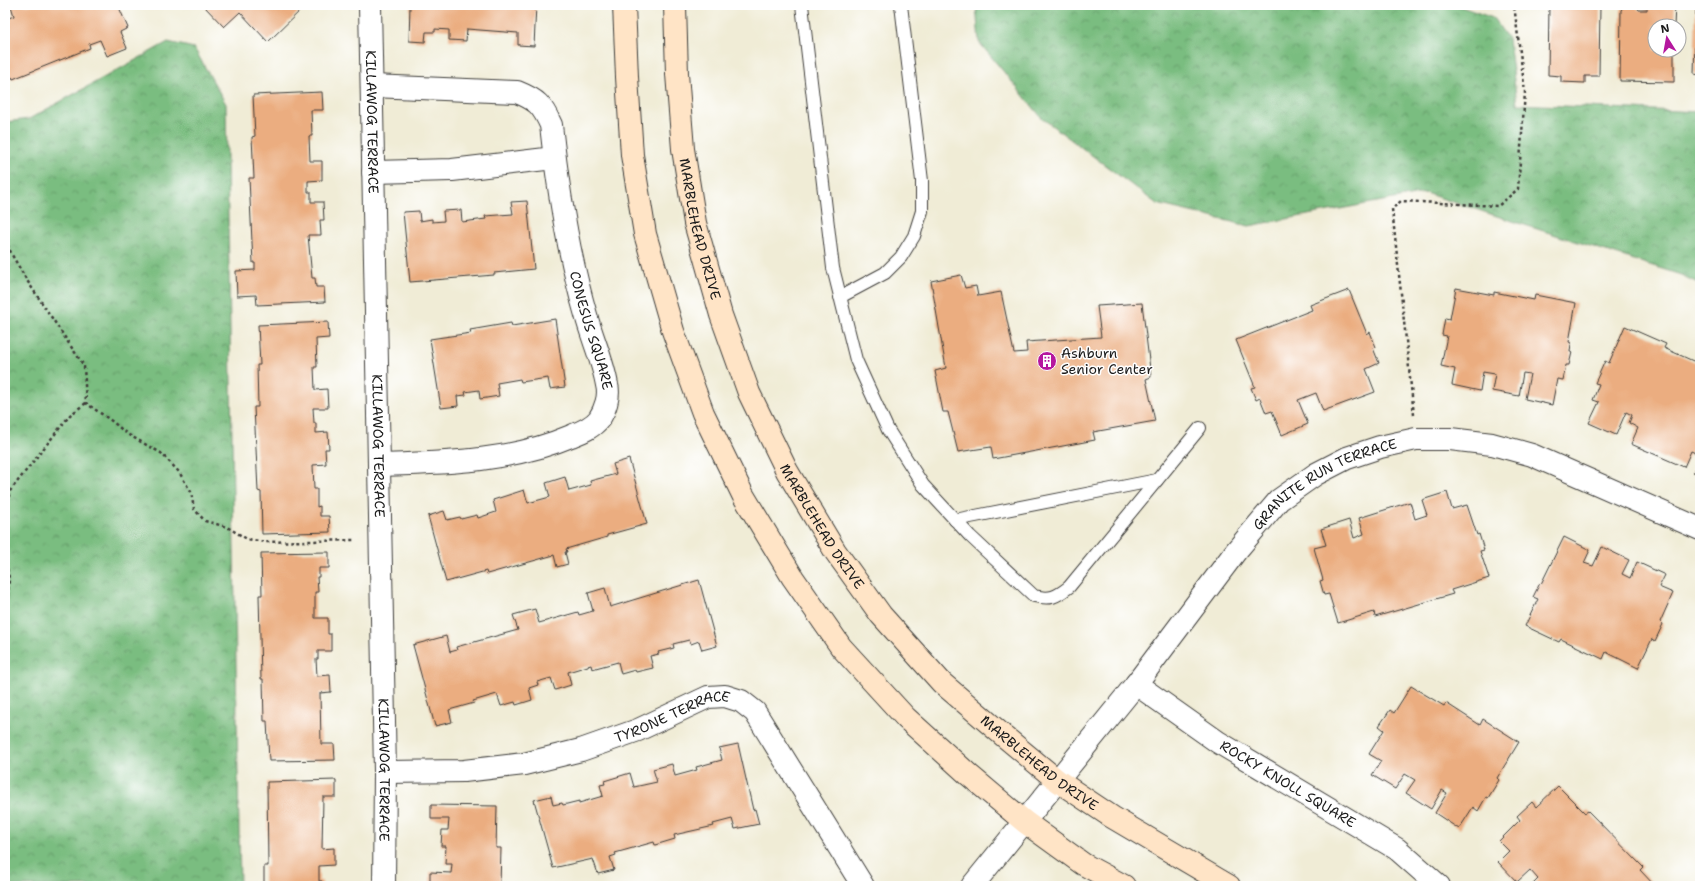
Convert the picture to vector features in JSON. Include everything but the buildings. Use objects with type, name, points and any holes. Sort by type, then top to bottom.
[{"type":"street","name":"KILLAWOG TERRACE","points":[[370,5],[385,772],[384,886]]},
{"type":"street","points":[[624,5],[626,77],[632,155],[645,234],[673,331],[703,413],[743,495],[793,578],[841,647],[906,718],[968,775],[1025,822],[1083,864],[1124,886]]},
{"type":"street","name":"MARBLEHEAD DRIVE","points":[[675,5],[677,74],[683,149],[695,223],[721,315],[749,394],[787,471],[835,551],[881,615],[942,683],[1058,781],[1112,817],[1229,886]]},
{"type":"street","name":"CONESUS SQUARE","points":[[372,86],[517,92],[531,98],[543,108],[551,125],[554,158],[567,239],[586,315],[608,386],[606,404],[599,419],[588,429],[560,441],[506,455],[454,463],[380,465]]},
{"type":"street","points":[[374,172],[452,170],[554,158]]},
{"type":"street","name":"GRANITE RUN TERRACE","points":[[972,886],[1058,781],[1114,709],[1136,684],[1222,569],[1279,500],[1316,474],[1347,458],[1380,447],[1416,439],[1450,438],[1492,444],[1532,455],[1700,529]]},
{"type":"street","name":"ROCKY KNOLL SQUARE","points":[[1136,684],[1218,742],[1397,849],[1439,886]]},
{"type":"street","name":"TYRONE TERRACE","points":[[385,772],[464,771],[531,762],[581,750],[638,730],[708,697],[725,696],[741,701],[755,712],[863,886]]},
{"type":"lane","points":[[802,5],[833,268],[856,360],[888,430],[923,485],[955,520],[976,542],[1034,596],[1045,599],[1056,597],[1069,587],[1200,428]]},
{"type":"lane","points":[[840,297],[885,273],[901,257],[914,236],[922,211],[922,181],[901,5]]},
{"type":"lane","points":[[955,520],[1157,480]]},
{"type":"path","points":[[1416,439],[1392,209],[1401,201],[1498,206],[1518,189],[1526,92],[1514,5]]},
{"type":"path","points":[[5,239],[12,255],[26,279],[84,366],[86,403]]},
{"type":"path","points":[[5,515],[10,491],[70,415],[86,403]]},
{"type":"path","points":[[86,403],[127,434],[161,453],[179,472],[191,492],[194,509],[206,521],[227,527],[247,539],[264,542],[381,540]]},
{"type":"path","points":[[5,557],[9,578],[7,613],[5,616]]},
{"type":"green space","points":[[976,5],[1456,5],[1493,18],[1509,40],[1517,104],[1700,112],[1700,284],[1681,275],[1425,193],[1249,226],[1157,204],[1042,118],[979,42]]},
{"type":"green space","points":[[168,42],[194,48],[226,104],[240,886],[5,886],[5,122],[29,119]]},
{"type":"place","name":"Ashburn Senior Center","points":[[1047,361]]}]
